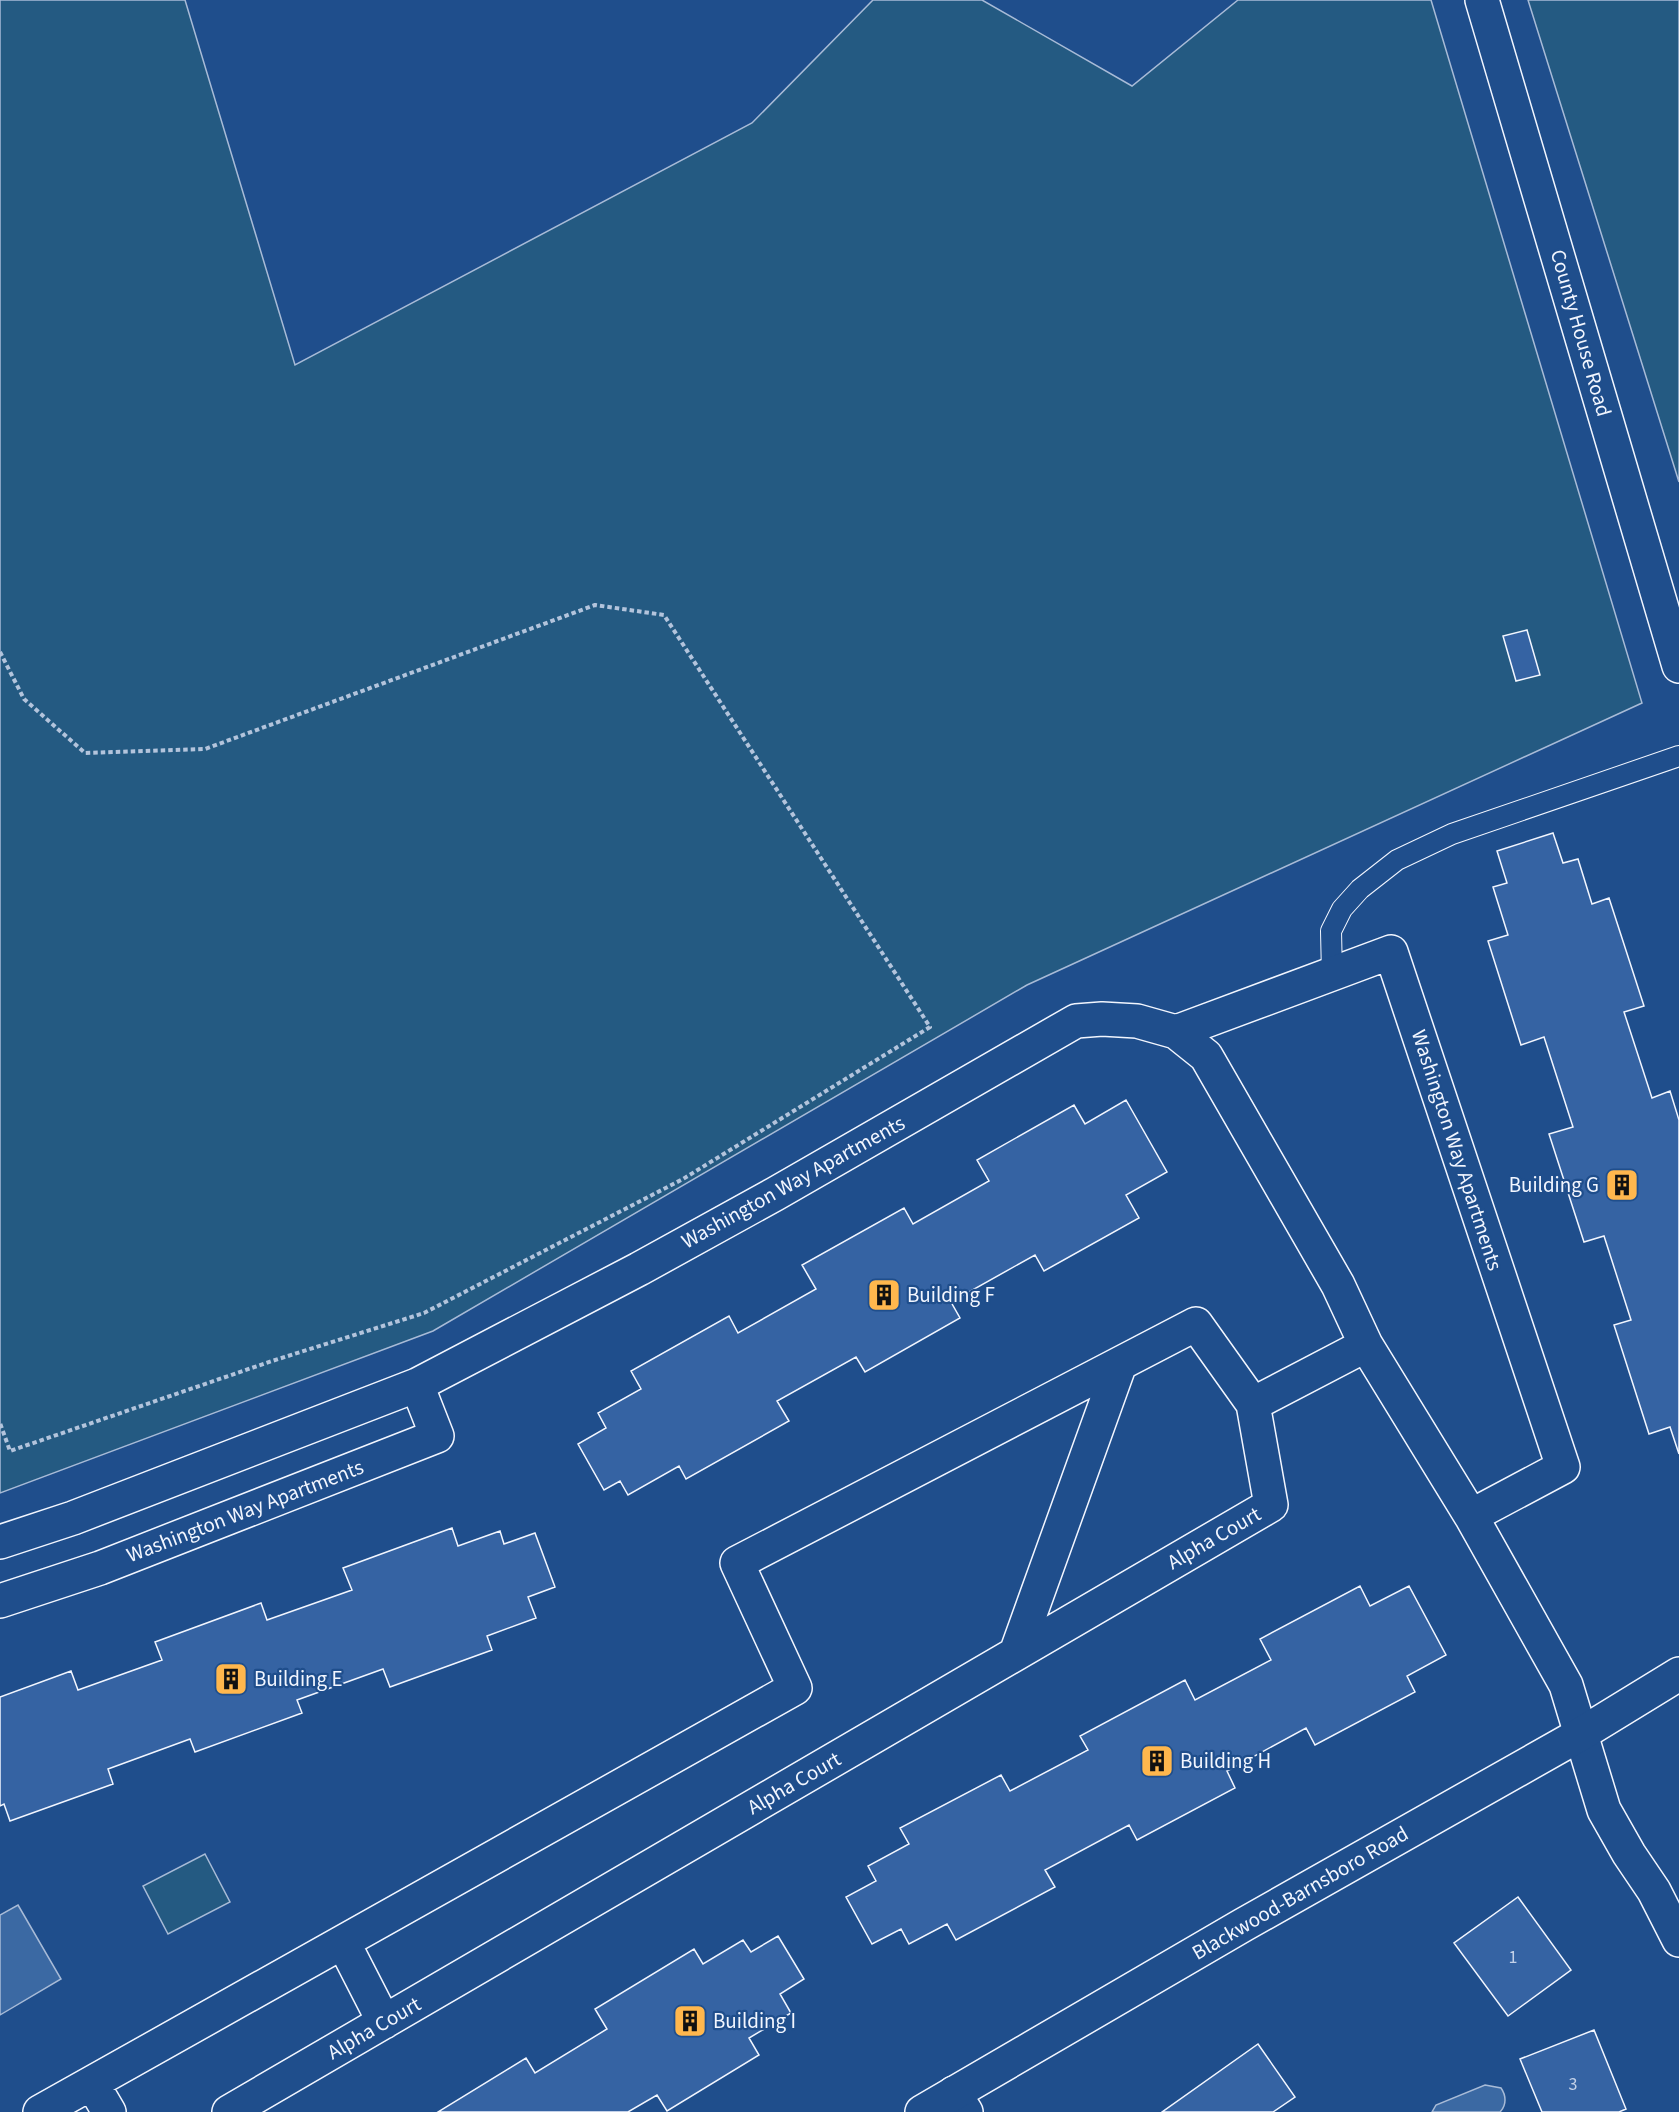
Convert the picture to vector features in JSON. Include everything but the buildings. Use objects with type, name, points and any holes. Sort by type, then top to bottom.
[{"type":"street","name":"County House Road","points":[[1482,0],[1679,666]]},
{"type":"street","name":"Washington Way Apartments","points":[[1176,1032],[1391,952],[1563,1467],[1471,1516]]},
{"type":"street","name":"Washington Way Apartments","points":[[0,1542],[73,1518],[417,1385],[775,1194],[1076,1021],[1137,1020],[1176,1032],[1206,1056],[1338,1285],[1366,1345],[1471,1516],[1566,1685],[1604,1810],[1629,1854],[1654,1891],[1679,1940]]},
{"type":"street","points":[[40,2112],[795,1688],[737,1563],[1196,1324],[1253,1404],[1366,1345]]},
{"type":"street","points":[[1016,1653],[1120,1364]]},
{"type":"street","name":"Washington Way Apartments","points":[[0,1601],[100,1568],[437,1436],[417,1385]]},
{"type":"street","name":"Alpha Court","points":[[229,2112],[1271,1505],[1253,1404]]},
{"type":"street","name":"Blackwood-Barnsboro Road","points":[[922,2112],[960,2103],[1243,1925],[1581,1734],[1679,1674]]},
{"type":"street","points":[[343,1942],[384,2022]]},
{"type":"street","points":[[92,2083],[109,2112]]},
{"type":"lane","points":[[1332,974],[1331,931],[1342,909],[1360,889],[1397,860],[1452,834],[1679,756]]},
{"type":"path","points":[[0,652],[24,699],[85,753],[206,749],[595,604],[664,615],[930,1027],[683,1179],[424,1313],[272,1361],[10,1451],[0,1423]]},
{"type":"shaded area","points":[[0,0],[185,0],[295,365],[752,123],[873,0],[982,0],[1132,86],[1238,0],[1431,0],[1642,703],[1027,985],[433,1331],[0,1493]]},
{"type":"shaded area","points":[[1528,0],[1679,0],[1679,482]]},
{"type":"shaded area","points":[[205,1854],[230,1902],[168,1934],[143,1886]]},
{"type":"shaded area","points":[[18,1905],[61,1979],[0,2015],[0,1915]]},
{"type":"shaded area","points":[[1485,2085],[1501,2088],[1503,2091],[1505,2103],[1500,2112],[1432,2112],[1436,2105]]},
{"type":"place","name":"Building G","points":[[1622,1185]]},
{"type":"place","name":"Building F","points":[[884,1295]]},
{"type":"place","name":"Building E","points":[[231,1679]]},
{"type":"place","name":"Building H","points":[[1157,1761]]},
{"type":"place","name":"Building I","points":[[690,2021]]}]
